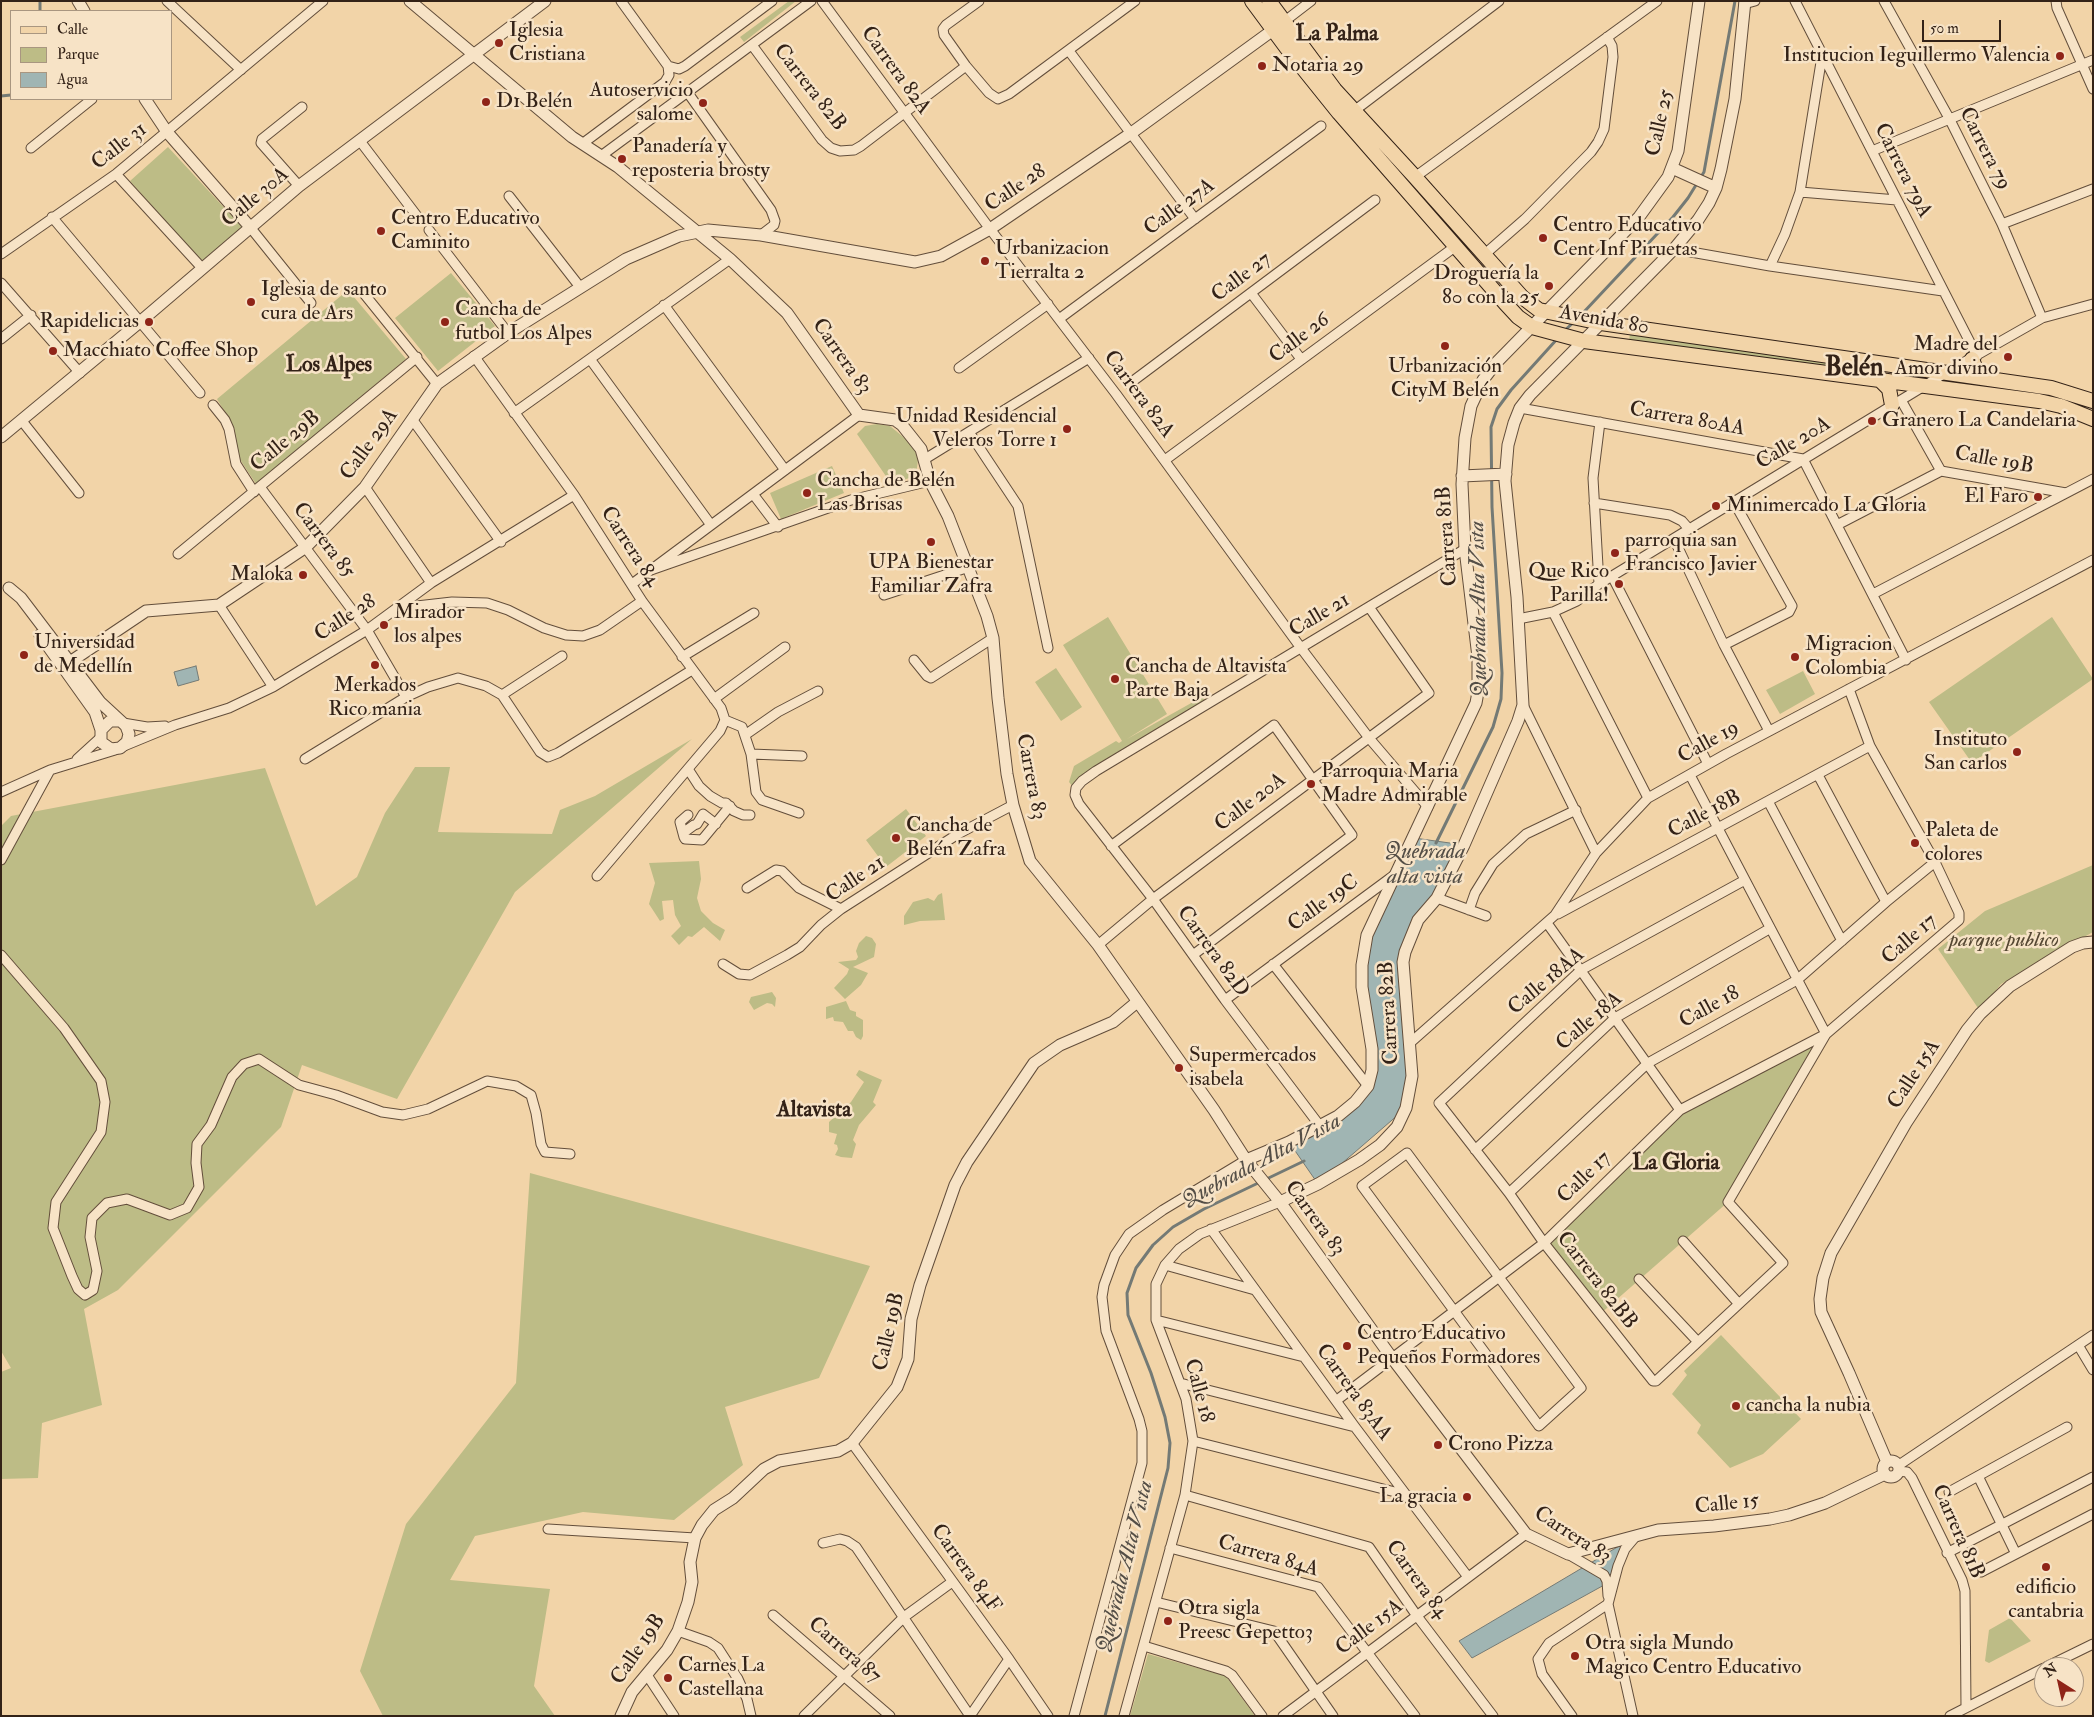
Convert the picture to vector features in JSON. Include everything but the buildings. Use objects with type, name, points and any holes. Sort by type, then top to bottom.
[{"type":"main road","name":"Avenida 80","points":[[1252,1],[1279,26],[1531,305],[1546,312],[1596,322],[2051,388],[2092,401]]},
{"type":"main road","name":"Avenida 80","points":[[1269,1],[1279,26],[1339,113],[1518,317],[1538,328],[1579,339],[2039,401],[2061,406],[2093,419]]},
{"type":"main road","points":[[1974,357],[1976,370],[1983,378]]},
{"type":"main road","points":[[1879,380],[1889,389],[1896,403]]},
{"type":"street","points":[[167,1],[241,70]]},
{"type":"street","name":"Calle 31","points":[[1,254],[116,174],[323,1]]},
{"type":"street","name":"Carrera 83","points":[[410,1],[582,144],[618,167],[730,259],[787,313],[859,415],[895,420],[911,435],[921,449],[930,481],[948,516],[985,609],[993,638],[1007,774],[1013,805],[1030,861],[1098,944],[1214,1110],[1246,1160],[1280,1202],[1392,1358],[1526,1534],[1568,1554],[1604,1575],[1607,1581],[1608,1604]]},
{"type":"street","name":"Calle 30A","points":[[1,437],[80,373],[299,186],[545,1]]},
{"type":"street","points":[[582,144],[665,82],[669,75],[668,66],[621,1]]},
{"type":"street","points":[[668,66],[677,69],[685,66],[772,1]]},
{"type":"street","points":[[602,156],[811,1]]},
{"type":"street","name":"Carrera 82A","points":[[822,1],[990,229],[1165,460],[1301,648],[1369,738],[1428,807]]},
{"type":"street","points":[[979,1],[943,29],[944,35],[966,66],[998,99],[1009,94],[1135,1]]},
{"type":"street","name":"Calle 28","points":[[696,231],[708,230],[761,235],[914,262],[941,256],[990,229],[1130,134],[1279,26],[1310,1]]},
{"type":"street","points":[[1354,111],[1499,1]]},
{"type":"street","points":[[1416,177],[1657,1]]},
{"type":"street","name":"Calle 25","points":[[1468,418],[1476,392],[1483,380],[1510,348],[1538,328],[1546,312],[1639,217],[1661,188],[1672,168],[1678,151],[1699,1]]},
{"type":"street","name":"Carrera 79A","points":[[1795,1],[1943,291],[1974,357]]},
{"type":"street","name":"Carrera 79","points":[[1884,1],[1949,118],[2002,224],[2042,318]]},
{"type":"street","points":[[2056,1],[2057,8],[2093,89]]},
{"type":"street","points":[[1486,916],[1437,898],[1464,844],[1518,721],[1523,705],[1518,620],[1503,478],[1508,445],[1520,408],[1530,395],[1579,339],[1674,249],[1698,220],[1716,188],[1735,99],[1748,2]]},
{"type":"street","points":[[1485,254],[1531,213],[1591,152],[1598,142],[1604,129],[1613,57],[1612,46],[1607,37]]},
{"type":"street","name":"Carrera 82B","points":[[752,45],[822,140],[831,148],[840,151],[854,150],[904,113]]},
{"type":"street","points":[[1069,50],[1195,219]]},
{"type":"street","points":[[1770,266],[1785,234],[1800,192],[1822,56]]},
{"type":"street","points":[[1872,151],[2093,60]]},
{"type":"street","points":[[904,113],[966,66]]},
{"type":"street","points":[[688,93],[771,210],[775,221],[774,225],[761,235]]},
{"type":"street","points":[[31,148],[91,100]]},
{"type":"street","points":[[146,100],[167,132],[250,227],[311,303]]},
{"type":"street","points":[[299,186],[261,143],[262,139],[302,107]]},
{"type":"street","name":"Calle 27A","points":[[1059,319],[1321,126]]},
{"type":"street","points":[[360,141],[417,216]]},
{"type":"street","points":[[1672,168],[1716,188]]},
{"type":"street","points":[[116,174],[202,268]]},
{"type":"street","points":[[2002,224],[2093,189]]},
{"type":"street","points":[[1800,192],[1896,200]]},
{"type":"street","points":[[509,196],[580,287]]},
{"type":"street","name":"Calle 27","points":[[1129,384],[1375,200]]},
{"type":"street","points":[[52,217],[200,393]]},
{"type":"street","points":[[429,230],[508,333]]},
{"type":"street","name":"Calle 29A","points":[[70,662],[146,611],[219,605],[306,548],[366,487],[437,384],[474,356],[580,287],[649,248],[696,231]]},
{"type":"street","name":"Calle 26","points":[[1165,460],[1456,246]]},
{"type":"street","points":[[1674,249],[1770,266],[1943,291]]},
{"type":"street","points":[[514,413],[730,259]]},
{"type":"street","points":[[1,283],[80,373]]},
{"type":"street","points":[[360,290],[417,357],[437,384]]},
{"type":"street","points":[[1251,293],[1301,360]]},
{"type":"street","points":[[959,368],[1048,304]]},
{"type":"street","name":"Calle 20A","points":[[1518,620],[1553,612],[1577,601],[1598,584],[1803,459],[1947,372],[2042,318],[2093,304]]},
{"type":"street","points":[[664,305],[785,470]]},
{"type":"street","points":[[1,339],[31,315]]},
{"type":"street","name":"Carrera 84","points":[[474,356],[574,495],[642,601],[721,708],[725,720]]},
{"type":"street","name":"Calle 29B","points":[[178,554],[417,357]]},
{"type":"street","points":[[925,459],[1089,358]]},
{"type":"street","points":[[590,359],[710,525]]},
{"type":"street","points":[[1896,403],[1941,471]]},
{"type":"street","name":"Carrera 85","points":[[213,405],[225,420],[229,429],[236,464],[306,548],[367,630],[406,697]]},
{"type":"street","name":"Carrera 80AA","points":[[1520,408],[1803,459]]},
{"type":"street","points":[[632,584],[859,415]]},
{"type":"street","name":"Carrera 81B","points":[[1468,418],[1464,480],[1465,549],[1475,626],[1479,681]]},
{"type":"street","points":[[412,419],[501,542]]},
{"type":"street","points":[[22,421],[79,494]]},
{"type":"street","points":[[1598,584],[1593,478],[1600,422]]},
{"type":"street","points":[[969,432],[1018,506],[1048,648]]},
{"type":"street","points":[[1803,459],[1906,660]]},
{"type":"street","name":"Calle 19B","points":[[1837,524],[1941,471],[2066,493]]},
{"type":"street","points":[[1464,480],[1503,478]]},
{"type":"street","points":[[1873,594],[2093,478]]},
{"type":"street","points":[[648,571],[851,500],[930,481]]},
{"type":"street","points":[[366,487],[431,583]]},
{"type":"street","points":[[753,494],[778,527]]},
{"type":"street","name":"Calle 28","points":[[1,792],[50,770],[120,748],[175,725],[229,708],[273,687],[367,630],[431,583],[501,542],[574,495]]},
{"type":"street","points":[[1724,645],[1789,612],[1792,606],[1734,502]]},
{"type":"street","points":[[1594,503],[1670,515],[1682,521],[1689,529]]},
{"type":"street","points":[[1674,539],[1724,645],[1769,731]]},
{"type":"street","name":"Calle 21","points":[[1076,799],[1078,785],[1096,771],[1465,549]]},
{"type":"street","name":"Calle 19","points":[[1410,1043],[1555,915],[1596,853],[1648,798],[1769,731],[2093,560]]},
{"type":"street","points":[[884,595],[969,567]]},
{"type":"street","points":[[1612,576],[1708,764]]},
{"type":"street","points":[[6,583],[21,598],[100,702],[121,722],[129,734],[120,748],[107,748],[100,734],[95,712],[16,602],[6,583]]},
{"type":"street","points":[[396,609],[452,602],[487,603],[508,610],[544,628],[566,635],[583,636],[600,630],[642,601]]},
{"type":"street","points":[[219,605],[273,687]]},
{"type":"street","name":"Calle 20A","points":[[1098,944],[1153,899],[1429,693],[1369,607]]},
{"type":"street","points":[[1553,612],[1648,798]]},
{"type":"street","points":[[682,657],[754,613]]},
{"type":"street","points":[[914,660],[927,676],[931,678],[993,638]]},
{"type":"street","points":[[714,698],[785,647]]},
{"type":"street","points":[[502,696],[562,656]]},
{"type":"street","points":[[305,759],[406,697],[428,687],[458,678],[486,686],[502,696],[540,752],[548,757],[558,753],[692,670]]},
{"type":"street","name":"Calle 19C","points":[[1225,1000],[1393,876],[1428,807],[1476,703],[1479,681]]},
{"type":"street","points":[[1849,689],[1870,746],[1935,862]]},
{"type":"street","points":[[745,735],[778,712],[818,691]]},
{"type":"street","points":[[1523,705],[1596,853]]},
{"type":"street","points":[[597,876],[720,731],[725,720],[742,726],[751,754],[756,792],[762,800],[799,813]]},
{"type":"street","points":[[70,764],[80,757],[110,721],[147,727],[175,725]]},
{"type":"street","points":[[1111,846],[1274,725],[1352,836],[1193,955]]},
{"type":"street","name":"Calle 18B","points":[[1555,915],[1870,746]]},
{"type":"street","points":[[751,754],[802,756]]},
{"type":"street","points":[[688,769],[699,786],[710,796],[730,806],[734,811],[743,815],[750,815]]},
{"type":"street","points":[[1,860],[50,770]]},
{"type":"street","points":[[1640,1279],[1698,1342],[1783,1263],[1728,1202],[1826,1034],[1690,775]]},
{"type":"street","points":[[1818,775],[1886,902]]},
{"type":"street","name":"Carrera 82D","points":[[1076,799],[1153,899],[1225,1000],[1320,1126]]},
{"type":"street","points":[[1768,801],[1842,940]]},
{"type":"street","name":"Calle 21","points":[[723,964],[739,974],[750,974],[800,947],[821,925],[841,909],[958,834],[1013,805]]},
{"type":"street","points":[[688,815],[680,822],[685,840],[702,840],[730,806]]},
{"type":"street","points":[[1469,910],[1475,893],[1493,864],[1526,834],[1576,810]]},
{"type":"street","points":[[683,833],[698,824],[703,814],[716,824]]},
{"type":"street","points":[[698,824],[709,831]]},
{"type":"street","name":"Calle 18","points":[[1509,1193],[1648,1063],[1797,980],[1935,862]]},
{"type":"street","name":"Calle 17","points":[[1336,1400],[1544,1243],[1680,1110],[1826,1034],[1959,920],[1959,913],[1935,862]]},
{"type":"street","points":[[746,888],[776,870],[782,871],[799,888],[841,909]]},
{"type":"street","name":"Carrera 82B","points":[[1368,1086],[1372,1070],[1372,1049],[1362,987],[1364,951],[1367,935],[1393,876]]},
{"type":"street","name":"Calle 18AA","points":[[1439,1103],[1581,970],[1745,880]]},
{"type":"street","name":"Carrera 82B","points":[[1280,1202],[1318,1184],[1359,1160],[1380,1144],[1397,1127],[1406,1108],[1412,1076],[1403,962],[1404,952],[1418,920],[1437,898]]},
{"type":"street","points":[[1547,923],[1680,1110]]},
{"type":"street","name":"Calle 18A","points":[[1475,1150],[1615,1018],[1769,928]]},
{"type":"street","name":"Calle 15A","points":[[1887,1462],[1850,1372],[1823,1317],[1820,1299],[1823,1278],[1831,1253],[1906,1123],[1967,1030],[1980,1014],[2010,986],[2072,947],[2093,942]]},
{"type":"street","points":[[1,955],[64,1028],[101,1081],[105,1102],[100,1132],[56,1202],[53,1228],[72,1276],[78,1288],[85,1295],[93,1290],[97,1271],[90,1237],[92,1218],[107,1203],[127,1199],[170,1215],[187,1208],[199,1187],[196,1163],[197,1144],[212,1125],[232,1078],[244,1064],[259,1058],[299,1085],[336,1095],[382,1112],[403,1115],[428,1109],[487,1081],[516,1086],[531,1095],[541,1144],[545,1152],[570,1154]]},
{"type":"street","points":[[1074,1716],[1142,1463],[1142,1431],[1136,1408],[1106,1331],[1102,1297],[1104,1285],[1115,1255],[1129,1234],[1163,1210],[1246,1160],[1338,1116],[1355,1102],[1368,1086],[1273,964]]},
{"type":"street","name":"Calle 19B","points":[[621,1716],[632,1692],[667,1650],[678,1631],[688,1602],[692,1582],[690,1562],[695,1538],[702,1525],[714,1510],[733,1498],[764,1469],[779,1461],[838,1451],[852,1443],[897,1387],[903,1374],[909,1350],[911,1319],[920,1285],[955,1185],[967,1162],[1034,1063],[1060,1045],[1113,1022],[1137,1002]]},
{"type":"street","name":"Carrera 82BB","points":[[1439,1103],[1509,1193],[1544,1243],[1599,1315],[1653,1380],[1656,1381],[1698,1342]]},
{"type":"street","points":[[1407,1154],[1497,1278],[1581,1388],[1539,1426],[1453,1311],[1362,1186],[1407,1154]]},
{"type":"street","name":"Calle 18","points":[[1124,1716],[1185,1495],[1193,1440],[1186,1399],[1156,1320],[1156,1284],[1165,1265],[1179,1249],[1211,1229],[1280,1202]]},
{"type":"street","name":"Carrera 83AA","points":[[1211,1229],[1468,1577]]},
{"type":"street","points":[[1683,1241],[1739,1304]]},
{"type":"street","points":[[1165,1265],[1255,1290]]},
{"type":"street","points":[[1156,1320],[1304,1357]]},
{"type":"street","points":[[1899,1468],[1893,1460],[1887,1462],[1883,1468],[1885,1474],[1894,1477],[1899,1468],[2093,1335]]},
{"type":"street","points":[[2078,1345],[2093,1370]]},
{"type":"street","points":[[1180,1383],[1355,1426]]},
{"type":"street","points":[[1949,1492],[2067,1427]]},
{"type":"street","points":[[1193,1440],[1407,1495]]},
{"type":"street","name":"Carrera 84F","points":[[852,1443],[1009,1658],[1048,1716]]},
{"type":"street","name":"Carrera 81B","points":[[1899,1468],[1907,1472],[1912,1478],[1947,1553],[1962,1580],[1965,1591],[1966,1707]]},
{"type":"street","name":"Calle 15","points":[[1568,1554],[1658,1530],[1714,1526],[1789,1515],[1825,1503],[1885,1474]]},
{"type":"street","points":[[1978,1476],[2016,1554]]},
{"type":"street","points":[[1947,1553],[2093,1477]]},
{"type":"street","name":"Carrera 84","points":[[1185,1495],[1369,1547],[1493,1716]]},
{"type":"street","points":[[1981,1572],[2093,1514]]},
{"type":"street","points":[[548,1529],[695,1538]]},
{"type":"street","name":"Calle 15A","points":[[1283,1716],[1526,1534]]},
{"type":"street","points":[[1633,1716],[1608,1604],[1618,1566],[1625,1549],[1636,1536]]},
{"type":"street","points":[[823,1543],[840,1539],[847,1540],[856,1547],[970,1716],[1009,1658]]},
{"type":"street","name":"Carrera 84A","points":[[1170,1548],[1318,1586],[1415,1716]]},
{"type":"street","points":[[804,1716],[904,1617],[952,1582]]},
{"type":"street","points":[[1156,1602],[1274,1631],[1333,1716]]},
{"type":"street","points":[[1572,1716],[1542,1674],[1538,1660],[1548,1643],[1608,1604]]},
{"type":"street","name":"Carrera 87","points":[[774,1615],[844,1678],[890,1716]]},
{"type":"street","points":[[678,1631],[710,1642],[718,1648],[738,1678],[747,1699],[751,1716]]},
{"type":"street","points":[[2067,1657],[2093,1644]]},
{"type":"street","points":[[1144,1646],[1226,1670],[1232,1675],[1262,1716]]},
{"type":"street","points":[[1950,1716],[2034,1673]]},
{"type":"street","points":[[647,1676],[674,1716]]},
{"type":"green space","points":[[789,1],[796,1],[744,42],[740,37]]},
{"type":"green space","points":[[168,147],[243,228],[203,264],[130,181]]},
{"type":"green space","name":"Cancha de futbol Los Alpes","points":[[451,273],[495,326],[438,371],[395,318]]},
{"type":"green space","name":"Los Alpes","points":[[348,290],[406,359],[256,484],[239,458],[233,426],[217,399]]},
{"type":"green space","points":[[1630,333],[1868,366],[1867,375],[1629,341]]},
{"type":"green space","points":[[877,424],[890,426],[913,445],[918,460],[916,475],[892,485],[857,434],[865,426]]},
{"type":"green space","name":"Cancha de Belén Las Brisas","points":[[832,466],[844,493],[781,519],[770,493]]},
{"type":"green space","name":"Cancha de Altavista Parte Baja","points":[[1108,617],[1167,714],[1127,739],[1202,697],[1205,700],[1211,696],[1213,700],[1073,787],[1069,782],[1074,766],[1116,741],[1119,743],[1122,741],[1063,645]]},
{"type":"green space","points":[[2052,617],[2093,679],[1972,763],[1929,702]]},
{"type":"green space","points":[[1056,668],[1082,707],[1061,721],[1035,682]]},
{"type":"green space","points":[[1803,671],[1815,694],[1780,714],[1766,690]]},
{"type":"green space","points":[[692,739],[515,892],[397,1099],[302,1065],[281,1127],[118,1290],[84,1309],[102,1405],[42,1423],[38,1478],[1,1479],[1,1372],[11,1368],[1,1351],[1,826],[11,816],[265,768],[316,906],[357,877],[385,813],[415,767],[450,767],[438,832],[552,834],[560,810],[595,796]]},
{"type":"green space","name":"Cancha de Belén Zafra","points":[[906,809],[926,836],[886,867],[866,840]]},
{"type":"green space","points":[[699,861],[701,879],[697,898],[701,911],[713,923],[725,930],[720,941],[704,927],[692,937],[688,936],[679,945],[671,936],[681,926],[675,915],[673,900],[662,901],[664,919],[660,921],[649,904],[655,883],[649,863]]},
{"type":"green space","name":"parque publico","points":[[2093,865],[2093,932],[2001,984],[1980,1011],[1938,949],[1985,911]]},
{"type":"green space","points":[[942,893],[945,920],[920,921],[904,925],[904,916],[913,902],[928,898],[934,901]]},
{"type":"green space","points":[[866,936],[872,938],[876,944],[874,957],[853,967],[868,973],[861,985],[845,999],[834,988],[847,974],[849,969],[838,962],[856,960],[858,957],[856,951],[859,943]]},
{"type":"green space","points":[[772,992],[776,998],[775,1007],[767,1003],[754,1010],[749,1002],[751,997]]},
{"type":"green space","points":[[846,1001],[850,1010],[856,1012],[856,1016],[863,1020],[863,1036],[861,1040],[856,1037],[853,1031],[848,1031],[843,1022],[834,1021],[833,1017],[826,1019],[826,1007]]},
{"type":"green space","points":[[1826,1034],[1728,1202],[1599,1315],[1544,1243],[1680,1110]]},
{"type":"green space","points":[[859,1070],[882,1080],[873,1102],[876,1105],[859,1125],[853,1140],[856,1144],[852,1158],[841,1157],[835,1155],[838,1149],[837,1145],[834,1144],[837,1134],[829,1132],[829,1122],[851,1102],[864,1082],[856,1075]]},
{"type":"green space","points":[[530,1173],[870,1266],[819,1378],[725,1407],[743,1465],[674,1520],[583,1512],[475,1536],[450,1580],[550,1589],[534,1686],[555,1716],[383,1716],[360,1671],[406,1524],[516,1383]]},
{"type":"green space","name":"cancha la nubia","points":[[1721,1335],[1801,1419],[1763,1454],[1730,1468],[1697,1433],[1701,1425],[1672,1394],[1687,1375],[1684,1371]]},
{"type":"green space","points":[[2010,1618],[2031,1641],[1989,1663],[1985,1661],[1989,1630]]},
{"type":"green space","points":[[1148,1654],[1226,1676],[1255,1716],[1130,1716]]},
{"type":"water","points":[[196,666],[199,680],[178,686],[174,672]]},
{"type":"water","name":"Quebrada alta vista","points":[[1407,837],[1464,845],[1418,920],[1404,973],[1410,1043],[1406,1108],[1318,1184],[1289,1142],[1363,1093],[1372,1049],[1362,965]]},
{"type":"water","points":[[1636,1536],[1615,1579],[1472,1658],[1459,1641]]},
{"type":"waterway","points":[[40,1],[40,10]]},
{"type":"waterway","name":"Quebrada Alta Vista","points":[[1582,314],[1673,217],[1688,198],[1704,172],[1735,1]]},
{"type":"waterway","points":[[1,96],[10,95]]},
{"type":"waterway","name":"Quebrada Alta Vista","points":[[1564,331],[1574,322]]},
{"type":"waterway","name":"Quebrada Alta Vista","points":[[1436,843],[1493,727],[1501,699],[1502,673],[1492,507],[1491,427],[1497,409],[1511,390],[1558,338]]},
{"type":"waterway","name":"Quebrada Alta Vista","points":[[1105,1716],[1168,1468],[1170,1443],[1165,1417],[1151,1373],[1128,1315],[1127,1293],[1136,1268],[1153,1245],[1173,1227],[1204,1209],[1304,1161]]},
{"type":"place","name":"Iglesia Cristiana","points":[[499,43]]},
{"type":"place","name":"Institucion Ieguillermo Valencia","points":[[2060,56]]},
{"type":"place","name":"Notaria 29","points":[[1262,66]]},
{"type":"place","name":"D1 Belén","points":[[486,102]]},
{"type":"place","name":"Autoservicio salome","points":[[703,103]]},
{"type":"place","name":"Panadería y reposteria brosty","points":[[622,159]]},
{"type":"place","name":"Centro Educativo Caminito","points":[[381,231]]},
{"type":"place","name":"Centro Educativo Cent Inf Piruetas","points":[[1543,238]]},
{"type":"place","name":"Urbanizacion Tierralta 2","points":[[985,261]]},
{"type":"place","name":"Droguería la 80 con la 25","points":[[1549,286]]},
{"type":"place","name":"Iglesia de santo cura de Ars","points":[[251,302]]},
{"type":"place","name":"Rapidelicias","points":[[149,322]]},
{"type":"place","name":"Cancha de futbol Los Alpes","points":[[445,322]]},
{"type":"place","name":"Urbanización CityM Belén","points":[[1445,346]]},
{"type":"place","name":"Macchiato Coffee Shop","points":[[53,351]]},
{"type":"place","name":"Madre del Amor divino","points":[[2008,357]]},
{"type":"place","name":"Granero La Candelaria","points":[[1872,421]]},
{"type":"place","name":"Unidad Residencial Veleros Torre 1","points":[[1067,429]]},
{"type":"place","name":"Cancha de Belén Las Brisas","points":[[807,493]]},
{"type":"place","name":"El Faro","points":[[2038,497]]},
{"type":"place","name":"Minimercado La Gloria","points":[[1716,506]]},
{"type":"place","name":"UPA Bienestar Familiar Zafra","points":[[931,542]]},
{"type":"place","name":"parroquia san Francisco Javier","points":[[1615,553]]},
{"type":"place","name":"Maloka","points":[[303,575]]},
{"type":"place","name":"Que Rico Parilla!","points":[[1619,584]]},
{"type":"place","name":"Mirador los alpes","points":[[384,625]]},
{"type":"place","name":"Universidad de Medellín","points":[[24,655]]},
{"type":"place","name":"Migracion Colombia","points":[[1795,657]]},
{"type":"place","name":"Merkados Rico mania","points":[[375,665]]},
{"type":"place","name":"Cancha de Altavista Parte Baja","points":[[1115,679]]},
{"type":"place","name":"Instituto San carlos","points":[[2017,752]]},
{"type":"place","name":"Parroquia Maria Madre Admirable","points":[[1311,784]]},
{"type":"place","name":"Cancha de Belén Zafra","points":[[896,838]]},
{"type":"place","name":"Paleta de colores","points":[[1915,843]]},
{"type":"place","name":"Supermercados isabela","points":[[1179,1068]]},
{"type":"place","name":"Centro Educativo Pequeños Formadores","points":[[1347,1346]]},
{"type":"place","name":"cancha la nubia","points":[[1736,1406]]},
{"type":"place","name":"Crono Pizza","points":[[1438,1445]]},
{"type":"place","name":"La gracia","points":[[1467,1497]]},
{"type":"place","name":"edificio cantabria","points":[[2046,1567]]},
{"type":"place","name":"Otra sigla Preesc Gepetto3","points":[[1168,1621]]},
{"type":"place","name":"Otra sigla Mundo Magico Centro Educativo","points":[[1575,1656]]},
{"type":"place","name":"Carnes La Castellana","points":[[668,1678]]},
{"type":"district","name":"La Palma","points":[[1337,35]]},
{"type":"district","name":"Los Alpes","points":[[329,366]]},
{"type":"district","name":"Belén","points":[[1854,369]]},
{"type":"district","name":"Altavista","points":[[814,1111]]},
{"type":"district","name":"La Gloria","points":[[1676,1164]]}]
